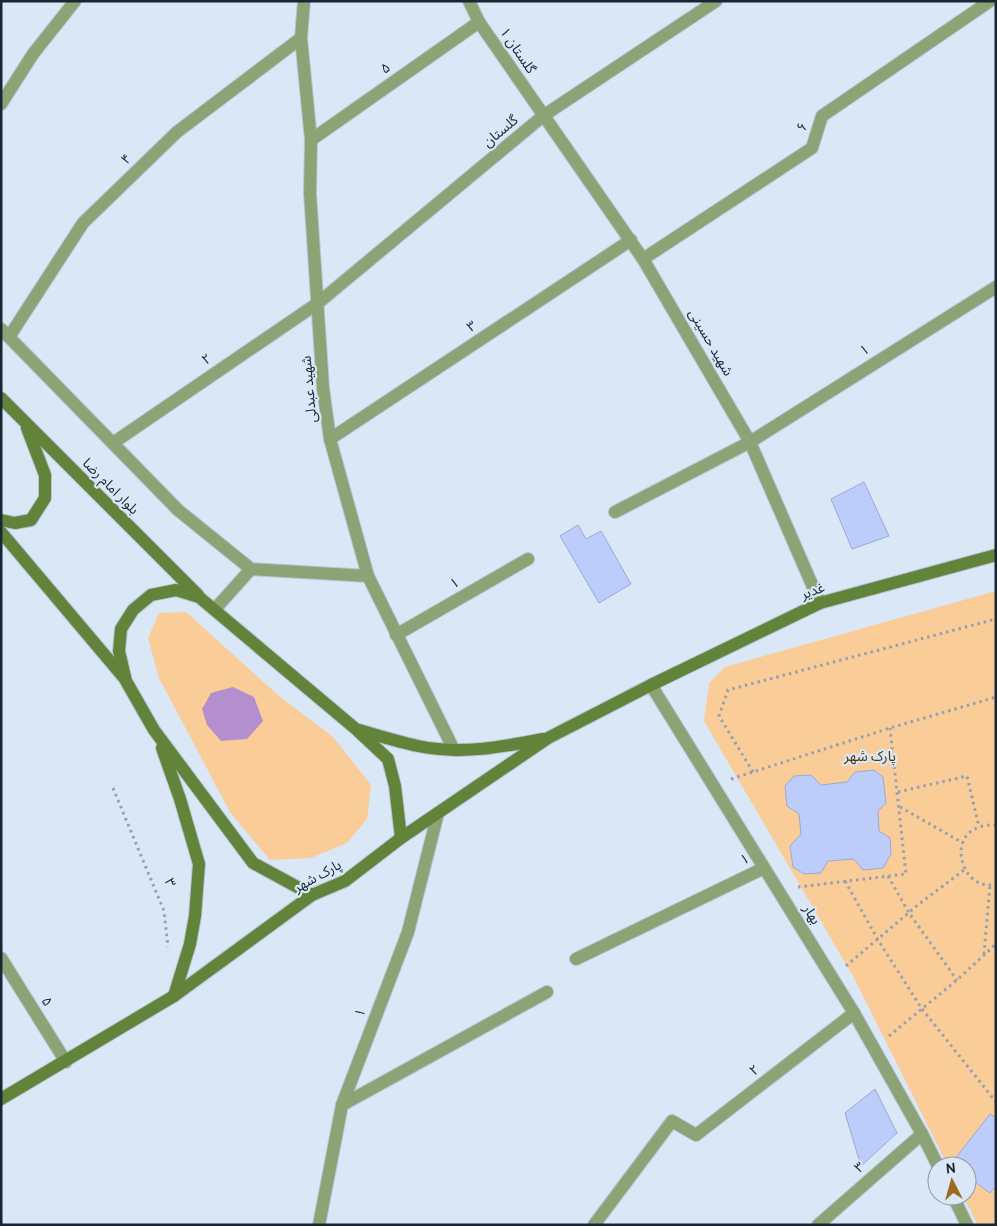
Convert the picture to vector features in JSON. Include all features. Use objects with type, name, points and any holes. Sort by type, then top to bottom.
[{"type":"main road","name":"بلوار امام رضا","points":[[1,398],[199,597],[357,730],[388,759],[395,786],[401,838]]},
{"type":"main road","points":[[1,520],[15,523],[31,520],[46,498],[45,475],[26,424]]},
{"type":"main road","points":[[1,532],[126,681],[154,730],[253,863],[312,895]]},
{"type":"main road","name":"غدیر","points":[[651,685],[820,603],[996,555]]},
{"type":"main road","points":[[126,681],[119,651],[121,629],[133,610],[151,595],[176,590],[199,597]]},
{"type":"main road","name":"پارک شهر","points":[[1,1099],[174,996],[312,895],[345,881],[401,838],[548,738],[651,685]]},
{"type":"main road","points":[[154,730],[180,799],[199,864],[195,916],[190,944],[174,996]]},
{"type":"main road","points":[[357,730],[420,747],[454,750],[492,749],[548,738]]},
{"type":"street","points":[[1,104],[33,54],[75,1]]},
{"type":"street","name":"شهید عبدلی","points":[[304,1],[301,38],[311,140],[310,193],[323,388],[330,439],[368,576],[454,750]]},
{"type":"street","name":"گلستان ۱","points":[[469,1],[479,22],[543,116]]},
{"type":"street","name":"گلستان","points":[[318,303],[543,116],[716,1]]},
{"type":"street","name":"۶","points":[[643,258],[812,148],[822,116],[990,1]]},
{"type":"street","name":"۵","points":[[311,140],[479,22]]},
{"type":"street","name":"۴","points":[[5,333],[83,224],[176,132],[301,38]]},
{"type":"street","name":"شهید حسینی","points":[[543,116],[643,258],[750,442],[820,603]]},
{"type":"street","name":"۳","points":[[330,439],[631,240]]},
{"type":"street","name":"۱","points":[[615,512],[750,442],[996,287]]},
{"type":"street","name":"۲","points":[[113,443],[318,303]]},
{"type":"street","points":[[5,333],[178,510],[251,569],[368,576]]},
{"type":"street","name":"۱","points":[[396,635],[528,559]]},
{"type":"street","points":[[214,609],[251,569]]},
{"type":"street","name":"بهار","points":[[651,685],[854,1013],[933,1156]]},
{"type":"street","name":"۱","points":[[319,1225],[342,1105],[408,932],[438,813]]},
{"type":"street","name":"۱","points":[[576,959],[764,868]]},
{"type":"street","name":"۵","points":[[1,958],[66,1062]]},
{"type":"street","points":[[342,1105],[547,992]]},
{"type":"street","name":"۲","points":[[594,1225],[672,1121],[696,1135],[854,1013]]},
{"type":"street","name":"۳","points":[[818,1225],[922,1134]]},
{"type":"street","points":[[958,1206],[968,1225]]},
{"type":"path","points":[[753,772],[720,716],[728,690],[996,618]]},
{"type":"path","points":[[714,787],[753,772],[890,728],[996,697]]},
{"type":"path","points":[[780,893],[800,886],[906,874],[890,728]]},
{"type":"path","points":[[898,792],[967,776],[979,827]]},
{"type":"path","name":"۳","points":[[113,788],[164,911],[168,949]]},
{"type":"path","points":[[899,807],[963,843]]},
{"type":"path","points":[[996,825],[979,827],[969,834],[963,843],[960,856],[964,870],[975,881],[990,886],[996,884]]},
{"type":"path","points":[[831,977],[964,870]]},
{"type":"path","points":[[888,876],[909,913],[957,980]]},
{"type":"path","points":[[845,881],[878,940],[922,1009],[996,1102]]},
{"type":"path","points":[[984,954],[990,886]]},
{"type":"path","points":[[875,1051],[885,1039],[957,980],[996,944]]},
{"type":"green space","name":"پارک شهر","points":[[996,591],[996,1225],[978,1225],[968,1206],[977,1206],[977,1156],[943,1156],[854,978],[704,721],[709,683],[725,667]]},
{"type":"green space","points":[[186,612],[279,696],[333,737],[371,785],[367,819],[347,843],[311,858],[270,860],[230,812],[159,678],[148,638],[159,613]]},
{"type":"shaded area","points":[[233,687],[254,697],[263,721],[247,739],[221,741],[207,725],[202,709],[211,693]]},
{"type":"building","points":[[864,482],[889,536],[852,549],[831,499]]},
{"type":"building","points":[[578,525],[586,539],[601,531],[631,584],[599,603],[560,536]]},
{"type":"building","points":[[874,770],[883,777],[886,803],[878,811],[879,831],[890,838],[891,854],[883,868],[863,870],[854,859],[828,861],[821,873],[804,874],[793,867],[790,846],[801,834],[799,814],[787,806],[785,786],[794,776],[811,775],[821,785],[847,782],[855,772]]},
{"type":"building","points":[[875,1089],[897,1133],[861,1166],[845,1113]]},
{"type":"building","points":[[990,1114],[996,1118],[996,1186],[990,1193],[977,1183],[977,1156],[957,1156]]}]
